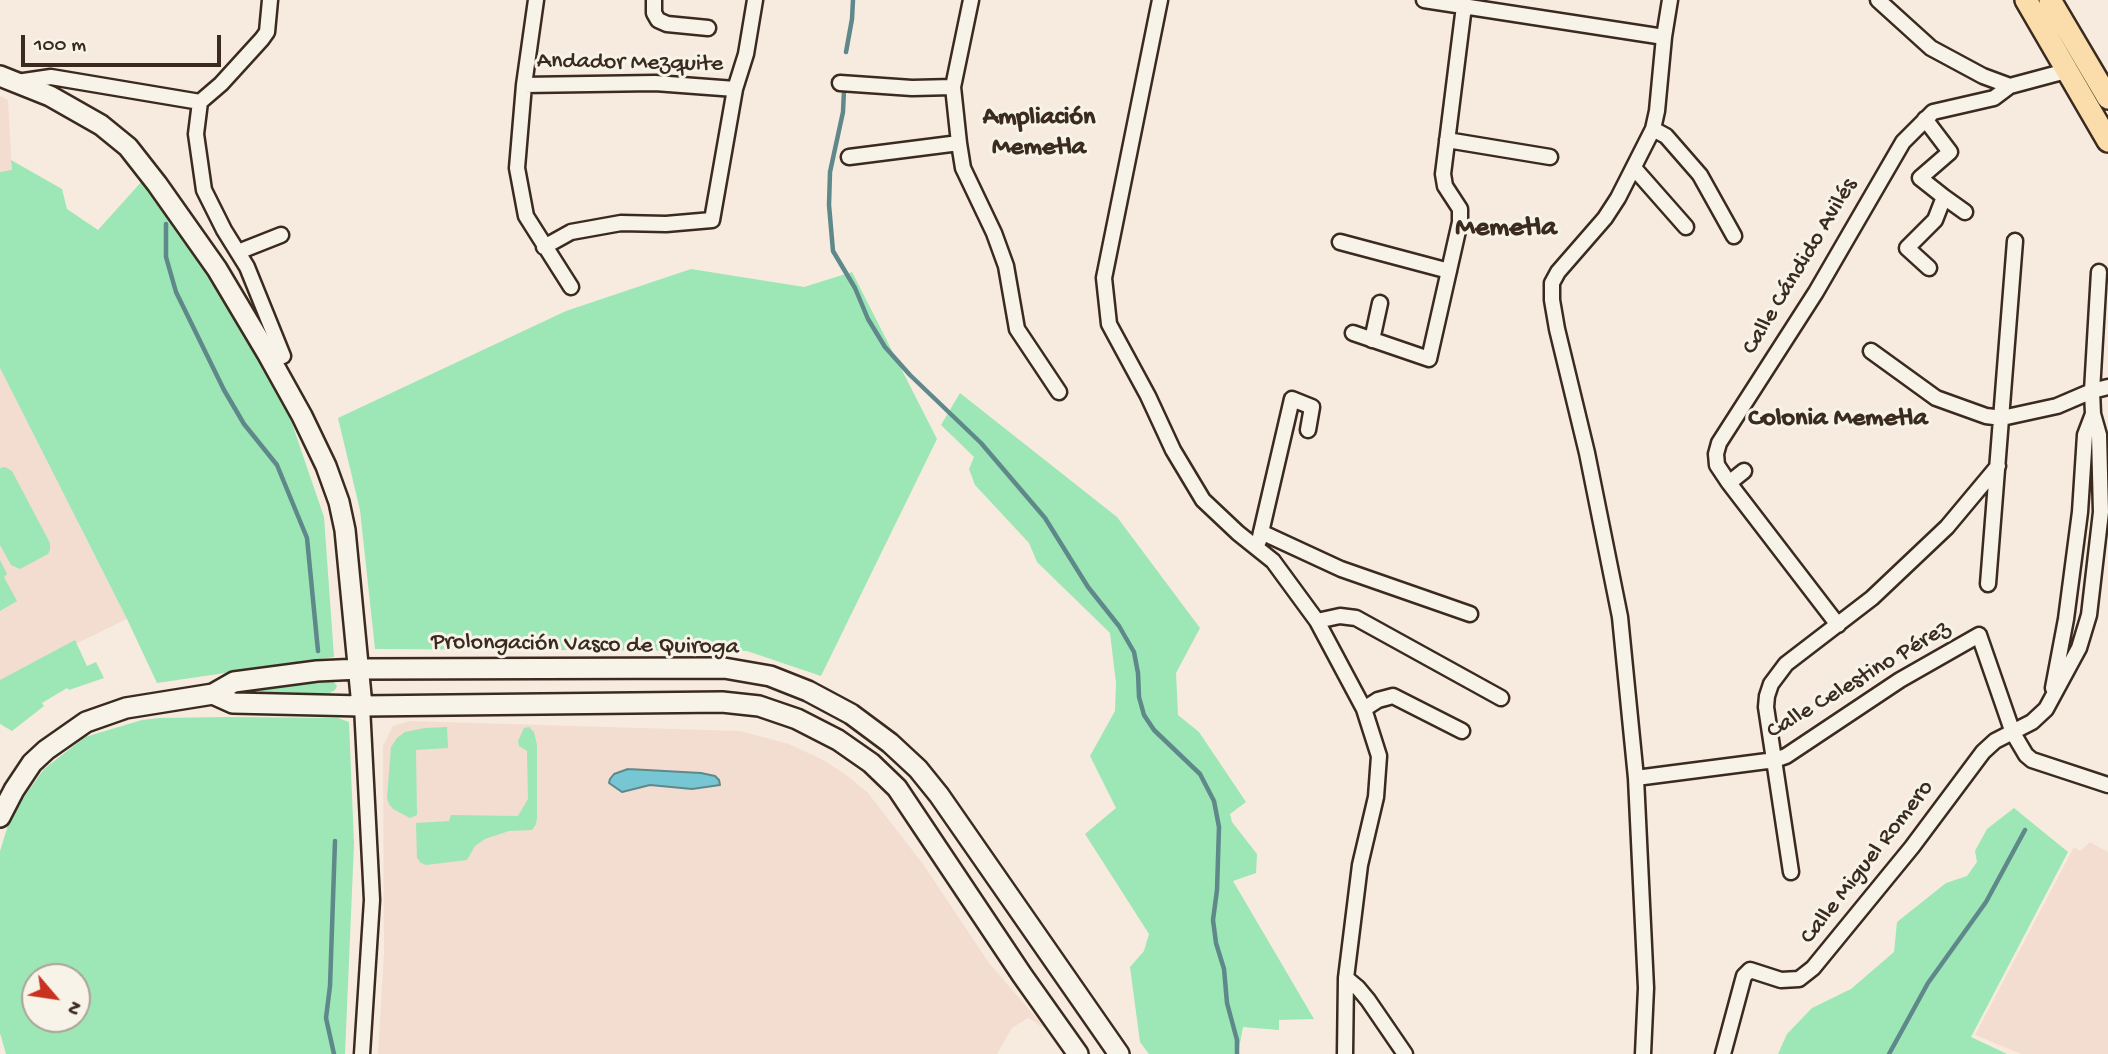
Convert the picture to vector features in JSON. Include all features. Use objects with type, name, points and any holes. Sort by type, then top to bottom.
[{"type":"main road","points":[[2026,0],[2108,141]]},
{"type":"main road","points":[[2050,0],[2108,98]]},
{"type":"street","points":[[271,0],[267,32],[221,84],[201,102],[196,134],[204,190],[224,230],[239,252],[284,356]]},
{"type":"street","points":[[536,0],[524,85],[517,168],[526,216],[571,287]]},
{"type":"street","points":[[654,0],[654,13],[658,20],[667,24],[708,28]]},
{"type":"street","points":[[544,247],[571,232],[621,223],[666,224],[712,220],[735,89],[746,54],[755,0]]},
{"type":"street","points":[[971,0],[953,88],[963,168],[994,233],[1006,266],[1017,329],[1059,392]]},
{"type":"street","points":[[1160,0],[1104,278],[1109,324],[1148,396],[1173,450],[1203,500],[1273,561],[1317,621],[1364,709],[1379,756],[1376,797],[1360,865],[1346,978],[1345,1054]]},
{"type":"street","points":[[1424,0],[1664,37]]},
{"type":"street","points":[[1643,1054],[1646,988],[1636,779],[1620,617],[1587,453],[1557,329],[1552,284],[1558,272],[1605,218],[1653,129],[1670,0]]},
{"type":"street","points":[[1878,0],[1931,48],[1983,76],[2010,86]]},
{"type":"street","points":[[1353,333],[1429,359],[1460,222],[1460,209],[1446,186],[1443,174],[1464,6]]},
{"type":"street","name":"Calle Cándido Avilés","points":[[1729,483],[1717,465],[1719,443],[1816,292],[1903,142],[1933,112],[1994,98],[2010,86],[2066,71]]},
{"type":"street","points":[[8,79],[51,77],[201,102]]},
{"type":"street","points":[[8,79],[50,96],[101,125],[128,147],[157,184],[218,269],[267,353],[320,454],[339,502],[345,530],[359,669],[372,901],[362,1054]]},
{"type":"street","name":"Andador Mezquite","points":[[524,85],[655,83],[735,89]]},
{"type":"street","points":[[840,83],[953,88]]},
{"type":"street","points":[[1925,119],[1950,152],[1920,178],[1965,212]]},
{"type":"street","points":[[1653,129],[1666,136],[1700,175],[1734,236]]},
{"type":"street","points":[[1447,140],[1550,157]]},
{"type":"street","points":[[849,157],[959,143]]},
{"type":"street","points":[[1634,168],[1686,227]]},
{"type":"street","points":[[1929,268],[1907,248],[1935,220],[1944,197]]},
{"type":"street","points":[[239,252],[281,235]]},
{"type":"street","points":[[1988,584],[2015,241]]},
{"type":"street","points":[[1340,242],[1449,271]]},
{"type":"street","points":[[2099,272],[2092,391],[2093,414],[2099,435],[2105,512],[2090,615],[2079,648],[2051,700],[2040,716],[2013,733],[2021,749],[2032,760],[2108,785]]},
{"type":"street","points":[[1372,340],[1380,303]]},
{"type":"street","points":[[1871,351],[1936,398],[1986,416],[2002,418],[2057,406],[2108,387]]},
{"type":"street","points":[[1257,548],[1292,399],[1312,407],[1308,430]]},
{"type":"street","points":[[2051,700],[2066,619],[2080,512],[2085,435],[2093,414]]},
{"type":"street","points":[[1791,872],[1766,707],[1772,684],[1786,664],[1872,597],[1947,527],[1998,466]]},
{"type":"street","points":[[1744,471],[1729,483],[1838,625]]},
{"type":"street","points":[[2080,512],[2105,512]]},
{"type":"street","points":[[1261,532],[1341,569],[1470,614]]},
{"type":"street","points":[[1317,621],[1340,616],[1356,618],[1501,698]]},
{"type":"street","name":"Calle Celestino Pérez","points":[[1636,779],[1775,760],[1786,756],[1900,680],[1979,635],[2013,733]]},
{"type":"street","name":"Prolongación Vasco de Quiroga","points":[[0,817],[32,763],[86,722],[126,708],[213,694],[234,682],[317,671],[359,669],[724,667],[770,676],[808,691],[851,714],[890,743],[918,769],[939,795],[1119,1054]]},
{"type":"street","name":"Prolongación Vasco de Quiroga","points":[[213,694],[233,703],[362,706],[722,702],[759,706],[797,719],[838,740],[870,763],[897,788],[1078,1054]]},
{"type":"street","points":[[1364,709],[1378,700],[1393,696],[1462,731]]},
{"type":"street","name":"Calle Miguel Romero","points":[[1723,1054],[1744,976],[1750,970],[1781,980],[1799,979],[1813,968],[1912,847],[1983,752],[1995,741],[2013,733]]},
{"type":"street","points":[[1346,978],[1368,1000],[1405,1054]]},
{"type":"shaded area","points":[[0,96],[8,100],[12,171],[0,172]]},
{"type":"shaded area","points":[[0,368],[127,619],[53,655],[0,688]]},
{"type":"shaded area","points":[[410,721],[740,731],[789,744],[825,761],[868,793],[923,864],[989,963],[1046,1029],[1028,1018],[1012,1028],[997,1054],[378,1054],[384,954],[383,746],[393,726]]},
{"type":"shaded area","points":[[2090,842],[2108,852],[2108,1054],[2021,1054],[1975,1035],[2074,847],[2080,851]]},
{"type":"green space","points":[[11,160],[62,189],[67,209],[98,230],[143,180],[218,290],[285,403],[324,517],[334,657],[157,683],[0,368],[0,172],[12,170]]},
{"type":"green space","points":[[691,269],[804,287],[852,272],[937,439],[821,676],[747,651],[375,649],[360,510],[338,418],[566,311]]},
{"type":"green space","points":[[960,393],[1117,517],[1200,628],[1176,673],[1178,715],[1199,732],[1246,802],[1230,814],[1232,822],[1257,854],[1256,873],[1233,881],[1314,1019],[1279,1020],[1279,1030],[1243,1027],[1238,1054],[1149,1054],[1140,1042],[1130,967],[1144,951],[1149,934],[1085,834],[1116,808],[1090,756],[1115,711],[1116,683],[1110,633],[1037,562],[1029,543],[975,485],[969,469],[974,457],[941,425]]},
{"type":"green space","points":[[5,467],[12,471],[50,543],[48,554],[20,569],[11,565],[0,545],[0,468]]},
{"type":"green space","points":[[0,560],[7,574],[4,577],[17,601],[0,611]]},
{"type":"green space","points":[[75,640],[87,666],[96,662],[104,678],[69,690],[67,688],[42,703],[44,706],[12,731],[0,724],[0,680]]},
{"type":"green space","points":[[332,680],[337,686],[330,693],[231,693],[230,689],[309,681]]},
{"type":"green space","points":[[225,717],[338,718],[349,722],[354,844],[345,1054],[6,1054],[0,1033],[0,851],[10,819],[44,769],[85,737],[142,720]]},
{"type":"green space","points":[[447,727],[448,748],[416,750],[417,815],[410,818],[393,809],[387,798],[391,747],[405,732]]},
{"type":"green space","points":[[529,727],[534,732],[537,745],[537,818],[532,830],[509,831],[485,839],[475,846],[467,860],[426,865],[421,863],[417,858],[416,823],[449,821],[451,815],[518,816],[528,799],[527,751],[519,746],[518,741],[524,728]]},
{"type":"green space","points":[[2014,808],[2068,852],[1971,1037],[2007,1054],[1778,1054],[1787,1034],[1812,1008],[1851,989],[1894,952],[1897,922],[1946,883],[1967,876],[1977,862],[1975,851],[1987,829]]},
{"type":"water","points":[[628,769],[701,773],[715,776],[720,785],[692,789],[650,785],[622,792],[609,783],[610,779],[614,774]]},
{"type":"waterway","points":[[846,52],[853,0]]},
{"type":"waterway","points":[[844,90],[843,112],[830,172],[829,205],[833,251],[855,288],[868,319],[885,347],[910,375],[981,443],[1045,518],[1088,587],[1119,626],[1134,652],[1139,697],[1144,715],[1154,730],[1200,774],[1214,801],[1219,827],[1213,920],[1216,943],[1224,969],[1227,1003],[1237,1040],[1237,1054]]},
{"type":"waterway","points":[[166,224],[166,257],[176,292],[224,390],[244,424],[277,465],[307,538],[318,651]]},
{"type":"waterway","points":[[1889,1054],[1928,983],[1986,902],[2025,830]]},
{"type":"waterway","points":[[334,1054],[326,1018],[330,986],[335,841]]},
{"type":"district","name":"Ampliación Memetla","points":[[1039,134]]},
{"type":"district","name":"Memetla","points":[[1506,230]]},
{"type":"district","name":"Colonia Memetla","points":[[1838,420]]}]
